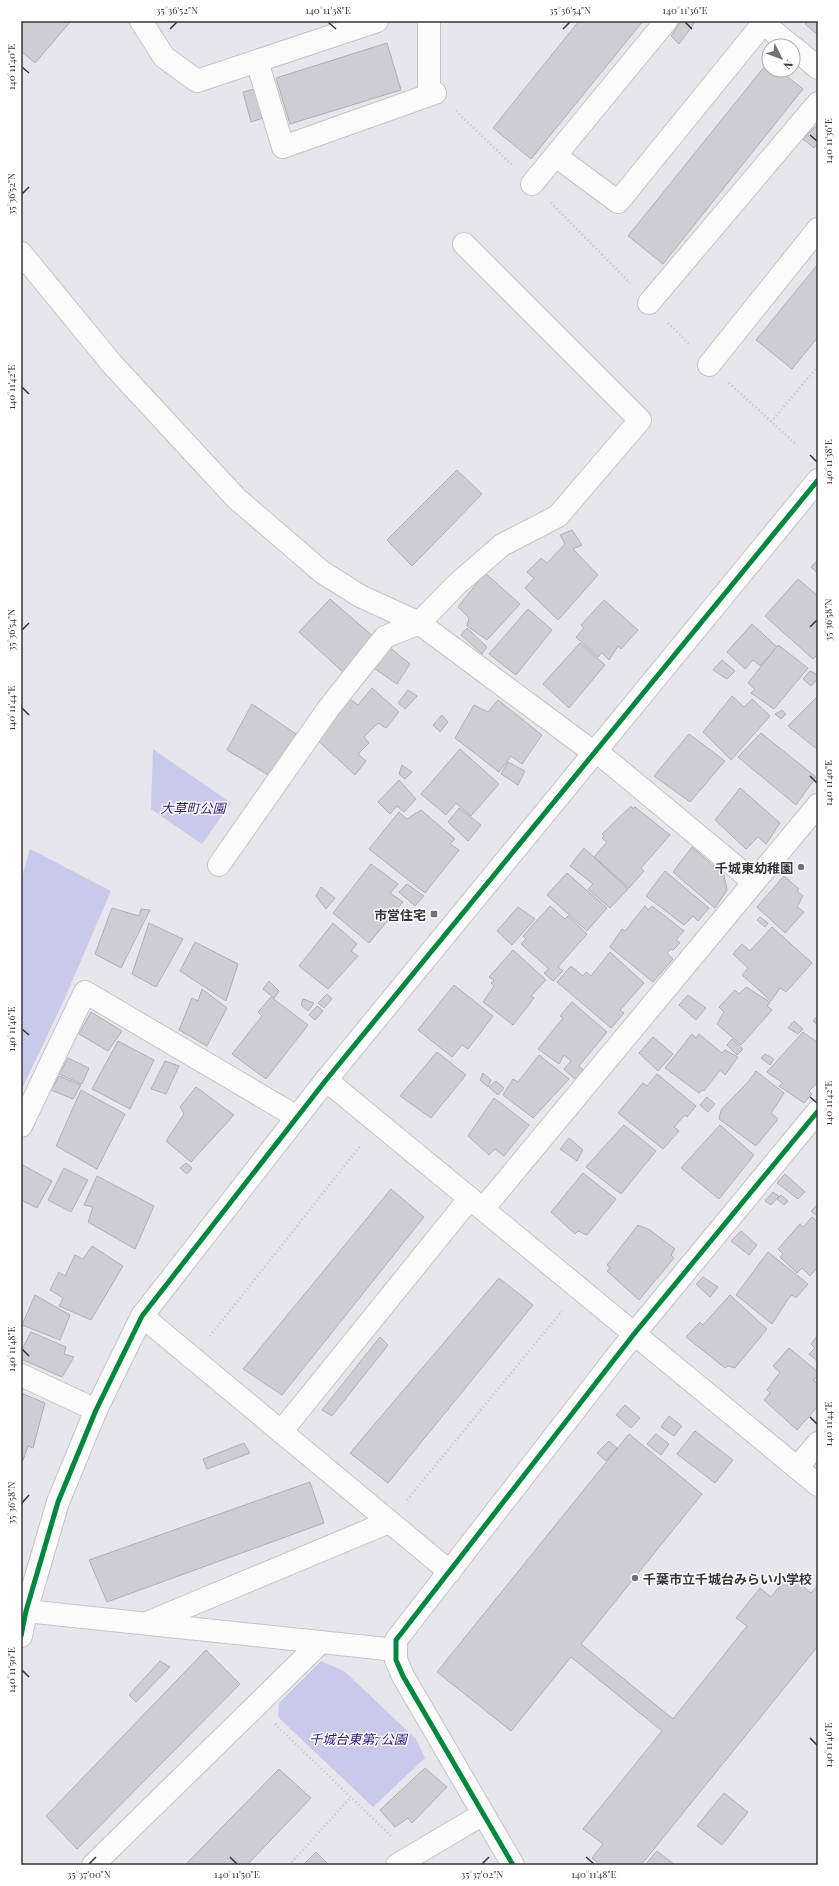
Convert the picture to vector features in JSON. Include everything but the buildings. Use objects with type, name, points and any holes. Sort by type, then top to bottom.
[{"type":"street","points":[[141,21],[164,57],[197,81],[377,21]]},
{"type":"street","points":[[257,61],[283,147],[432,90],[429,21]]},
{"type":"street","points":[[532,184],[666,21]]},
{"type":"street","points":[[556,156],[618,202],[763,22],[782,38]]},
{"type":"street","points":[[801,54],[818,68]]},
{"type":"street","points":[[649,303],[818,103]]},
{"type":"street","points":[[709,365],[818,229]]},
{"type":"street","points":[[219,865],[328,709],[385,637],[419,623],[457,584],[502,546],[558,516],[640,420],[464,244]]},
{"type":"street","points":[[21,252],[112,364],[236,498],[322,572],[360,596],[419,623],[594,751],[754,882]]},
{"type":"street","points":[[21,1636],[26,1611],[58,1502],[96,1410],[142,1316],[326,1080],[594,751],[818,480]]},
{"type":"street","points":[[281,1432],[476,1203],[754,882],[818,805]]},
{"type":"street","points":[[21,1126],[85,992],[297,1117]]},
{"type":"street","points":[[326,1080],[818,1485]]},
{"type":"street","points":[[513,1865],[403,1676],[396,1660],[396,1640],[634,1334],[818,1111]]},
{"type":"street","points":[[142,1316],[450,1572]]},
{"type":"street","points":[[21,1375],[96,1410]]},
{"type":"street","points":[[797,1468],[818,1443]]},
{"type":"street","points":[[146,1624],[389,1522]]},
{"type":"street","points":[[26,1611],[396,1650]]},
{"type":"street","points":[[93,1865],[321,1642]]},
{"type":"street","points":[[404,1860],[483,1814]]},
{"type":"path","points":[[432,90],[532,184],[709,365],[796,445]]},
{"type":"path","points":[[771,422],[818,366]]},
{"type":"path","points":[[193,1358],[378,1123]]},
{"type":"path","points":[[389,1522],[580,1289]]},
{"type":"path","points":[[256,1706],[351,1797],[404,1860]]},
{"type":"path","points":[[289,1865],[351,1797]]},
{"type":"green space","name":"大草町公園","points":[[153,749],[231,803],[202,844],[151,809]]},
{"type":"green space","points":[[30,849],[111,891],[64,1000],[21,1091],[21,880]]},
{"type":"green space","name":"千城台東第7公園","points":[[321,1661],[344,1671],[416,1739],[425,1758],[373,1807],[278,1717],[279,1703]]},
{"type":"cycle path","points":[[21,1636],[26,1611],[58,1502],[96,1410],[142,1316],[326,1080],[818,480]]},
{"type":"cycle path","points":[[513,1865],[403,1676],[396,1660],[396,1640],[634,1334],[818,1111]]},
{"type":"place","name":"千城東幼稚園","points":[[801,867]]},
{"type":"place","name":"市営住宅","points":[[434,914]]},
{"type":"place","name":"千葉市立千城台みらい小学校","points":[[635,1578]]}]
